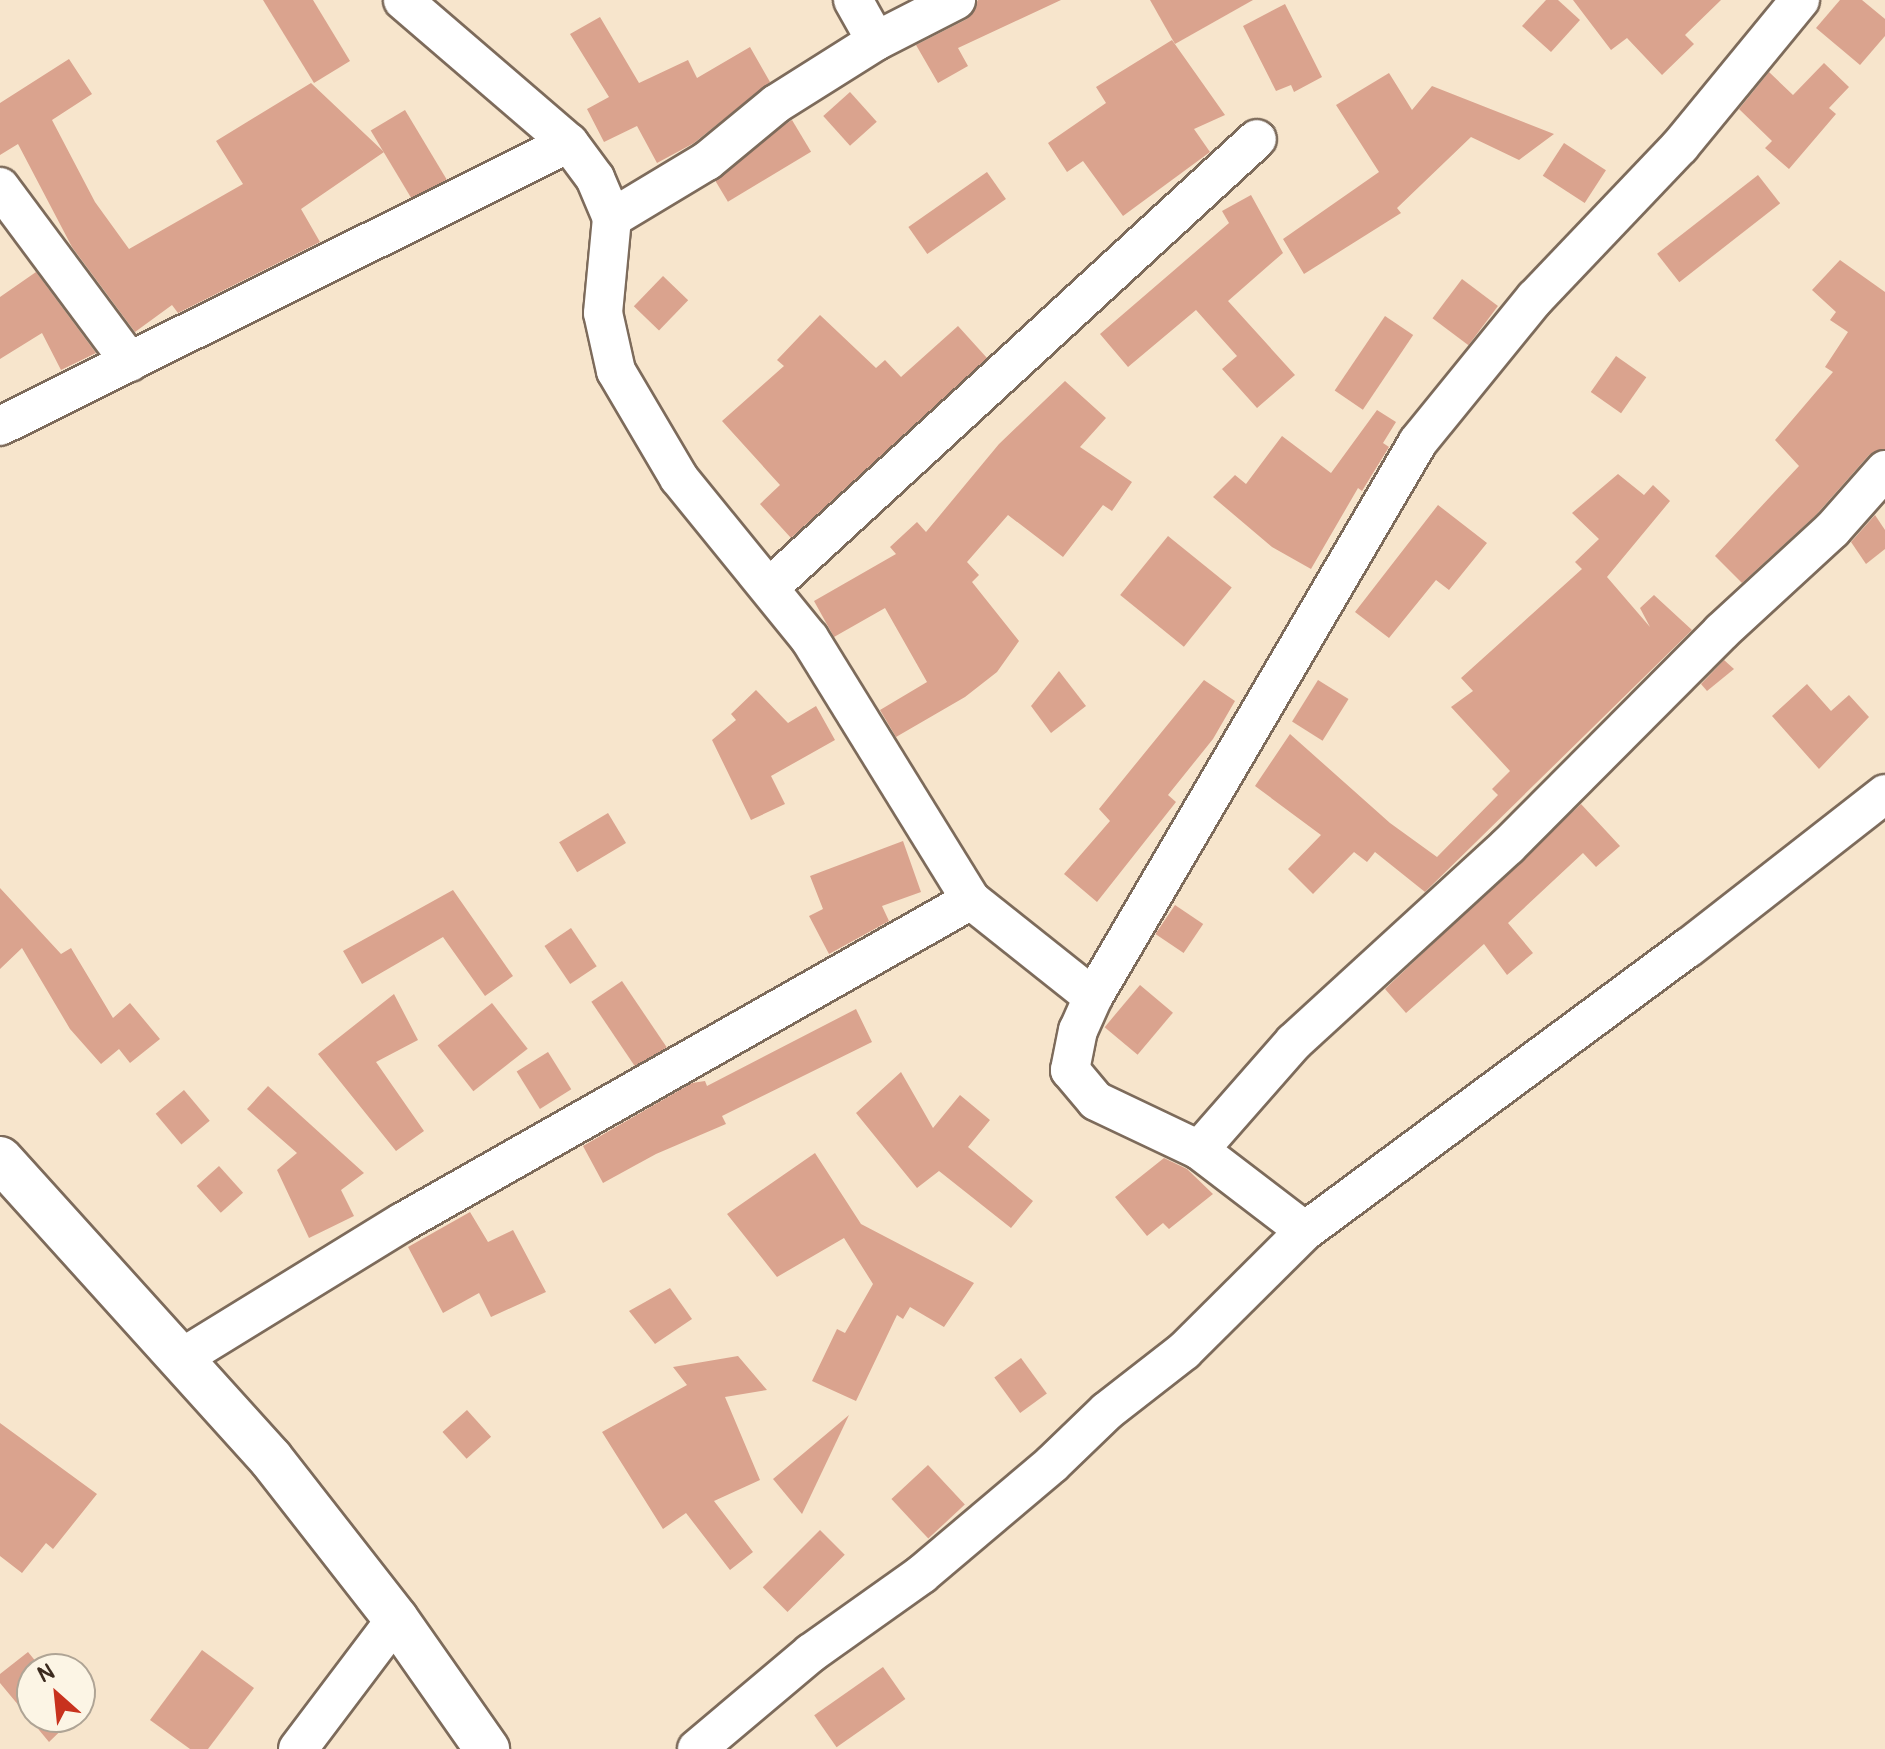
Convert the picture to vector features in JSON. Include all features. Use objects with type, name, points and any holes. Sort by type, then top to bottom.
[{"type":"main road","points":[[0,1159],[271,1459],[396,1619],[487,1749]]},
{"type":"street","points":[[403,0],[569,143],[595,178],[612,218],[603,313],[616,371],[679,478],[771,586],[971,900],[1093,997]]},
{"type":"street","points":[[853,0],[876,41]]},
{"type":"street","points":[[612,218],[707,161],[776,104],[876,41],[956,0]]},
{"type":"street","points":[[1305,1231],[1199,1150],[1096,1101],[1070,1070],[1078,1030],[1093,997],[1418,442],[1535,298],[1680,146],[1800,0]]},
{"type":"street","points":[[771,586],[1257,139]]},
{"type":"street","points":[[0,426],[569,143]]},
{"type":"street","points":[[0,187],[130,362]]},
{"type":"street","points":[[1199,1150],[1294,1042],[1508,846],[1832,530],[1885,470]]},
{"type":"street","points":[[697,1749],[1028,1484],[1107,1411],[1184,1351],[1305,1231],[1688,948],[1885,794]]},
{"type":"street","points":[[180,1359],[403,1222],[971,900]]},
{"type":"street","points":[[298,1749],[396,1619]]},
{"type":"building","points":[[263,0],[313,0],[350,61],[314,83]]},
{"type":"building","points":[[978,0],[1061,0],[958,48],[968,66],[938,83],[916,45],[967,19]]},
{"type":"building","points":[[1150,0],[1253,0],[1175,44]]},
{"type":"building","points":[[1546,0],[1558,0],[1580,20],[1551,52],[1522,26]]},
{"type":"building","points":[[1573,0],[1721,0],[1685,35],[1694,44],[1662,75],[1627,38],[1611,50]]},
{"type":"building","points":[[1840,0],[1862,0],[1885,19],[1885,36],[1860,65],[1816,28]]},
{"type":"building","points":[[1285,4],[1322,77],[1294,92],[1291,85],[1276,91],[1243,26]]},
{"type":"building","points":[[600,17],[639,83],[688,60],[697,78],[750,47],[770,82],[694,143],[657,163],[637,126],[604,142],[587,109],[609,97],[570,34]]},
{"type":"building","points":[[1172,40],[1225,115],[1194,129],[1210,152],[1123,216],[1083,161],[1067,172],[1048,143],[1106,103],[1096,87]]},
{"type":"building","points":[[69,59],[92,94],[52,120],[95,202],[129,249],[243,184],[216,141],[311,83],[384,152],[301,209],[320,242],[178,313],[172,305],[135,332],[72,247],[18,144],[0,155],[0,103]]},
{"type":"building","points":[[1824,63],[1849,87],[1829,108],[1836,114],[1789,169],[1765,148],[1772,141],[1739,109],[1769,72],[1793,95]]},
{"type":"building","points":[[1389,73],[1412,110],[1432,86],[1554,134],[1519,160],[1471,137],[1397,208],[1401,213],[1304,274],[1283,239],[1379,172],[1336,105]]},
{"type":"building","points":[[850,92],[877,122],[850,146],[823,116]]},
{"type":"building","points":[[405,110],[447,179],[412,200],[371,131]]},
{"type":"building","points":[[792,120],[811,152],[728,202],[709,170]]},
{"type":"building","points":[[1564,143],[1606,170],[1585,203],[1543,176]]},
{"type":"building","points":[[987,172],[1006,199],[927,254],[908,227]]},
{"type":"building","points":[[1758,175],[1780,203],[1679,282],[1657,254]]},
{"type":"building","points":[[1251,195],[1283,253],[1228,301],[1295,375],[1257,408],[1222,369],[1237,356],[1196,310],[1128,367],[1100,334],[1229,223],[1222,211]]},
{"type":"building","points":[[1840,260],[1885,292],[1885,449],[1869,455],[1816,515],[1742,583],[1715,556],[1799,466],[1775,440],[1833,372],[1825,367],[1848,332],[1830,320],[1836,312],[1812,290]]},
{"type":"building","points":[[36,272],[96,353],[61,370],[42,333],[0,359],[0,297]]},
{"type":"building","points":[[663,276],[688,300],[659,331],[634,306]]},
{"type":"building","points":[[1462,279],[1498,306],[1468,345],[1433,318]]},
{"type":"building","points":[[820,315],[876,368],[885,360],[901,377],[958,326],[987,358],[791,538],[760,504],[780,485],[722,421],[784,366],[777,360]]},
{"type":"building","points":[[1385,316],[1413,335],[1363,410],[1335,391]]},
{"type":"building","points":[[1616,356],[1646,377],[1621,413],[1591,392]]},
{"type":"building","points":[[1065,381],[1106,418],[1080,447],[1132,482],[1112,511],[1103,505],[1063,557],[1008,515],[967,562],[979,575],[972,582],[1019,641],[997,672],[965,697],[896,737],[880,710],[927,682],[885,608],[834,637],[814,601],[896,554],[890,547],[917,522],[926,532],[999,444]]},
{"type":"building","points":[[1377,410],[1396,422],[1383,443],[1389,447],[1362,491],[1358,488],[1311,569],[1272,547],[1213,497],[1235,475],[1246,484],[1282,436],[1331,473]]},
{"type":"building","points":[[1618,474],[1644,495],[1653,485],[1670,501],[1607,577],[1650,627],[1640,608],[1654,595],[1692,630],[1425,892],[1375,852],[1367,862],[1354,852],[1313,894],[1288,869],[1321,835],[1255,786],[1290,734],[1390,823],[1437,857],[1498,795],[1492,789],[1510,771],[1451,707],[1473,691],[1461,678],[1582,569],[1575,562],[1599,539],[1572,513]]},
{"type":"building","points":[[1438,505],[1487,543],[1449,590],[1436,580],[1389,638],[1355,612]]},
{"type":"building","points":[[1875,515],[1885,530],[1885,549],[1866,564],[1851,542]]},
{"type":"building","points":[[1168,536],[1232,588],[1184,647],[1120,595]]},
{"type":"building","points":[[1724,660],[1734,669],[1707,691],[1701,684]]},
{"type":"building","points":[[1059,671],[1086,706],[1051,733],[1031,706]]},
{"type":"building","points":[[1204,680],[1235,701],[1213,739],[1168,795],[1176,802],[1097,902],[1064,874],[1110,821],[1099,809]]},
{"type":"building","points":[[1318,680],[1349,699],[1323,741],[1292,722]]},
{"type":"building","points":[[1807,684],[1831,711],[1849,695],[1869,717],[1819,769],[1772,716]]},
{"type":"building","points":[[756,690],[788,723],[816,706],[835,740],[771,776],[785,804],[751,820],[712,740],[736,720],[731,714]]},
{"type":"building","points":[[1581,804],[1620,846],[1596,867],[1583,853],[1508,923],[1533,953],[1507,975],[1484,944],[1406,1013],[1385,989]]},
{"type":"building","points":[[608,813],[626,843],[577,872],[559,842]]},
{"type":"building","points":[[903,841],[921,892],[882,906],[889,921],[829,954],[809,916],[823,909],[810,876]]},
{"type":"building","points":[[0,888],[61,954],[71,948],[113,1018],[130,1003],[160,1039],[130,1063],[119,1049],[101,1064],[70,1029],[22,948],[0,969]]},
{"type":"building","points":[[453,890],[513,976],[485,996],[443,937],[362,984],[343,951]]},
{"type":"building","points":[[1175,905],[1203,924],[1184,953],[1155,934]]},
{"type":"building","points":[[571,928],[597,966],[570,984],[544,946]]},
{"type":"building","points":[[622,981],[667,1047],[636,1068],[591,1002]]},
{"type":"building","points":[[1140,985],[1173,1013],[1138,1055],[1105,1027]]},
{"type":"building","points":[[394,994],[418,1040],[376,1062],[424,1131],[396,1151],[318,1054]]},
{"type":"building","points":[[492,1003],[528,1049],[473,1091],[438,1045]]},
{"type":"building","points":[[856,1009],[872,1042],[722,1116],[726,1124],[656,1154],[603,1183],[583,1146],[692,1083],[705,1081],[707,1086]]},
{"type":"building","points":[[548,1052],[571,1089],[540,1109],[517,1072]]},
{"type":"building","points":[[901,1072],[933,1128],[960,1095],[990,1120],[968,1147],[1033,1201],[1011,1228],[939,1171],[917,1188],[856,1113]]},
{"type":"building","points":[[268,1086],[364,1173],[341,1190],[354,1216],[309,1238],[277,1170],[297,1153],[247,1109]]},
{"type":"building","points":[[184,1090],[210,1121],[181,1144],[156,1114]]},
{"type":"building","points":[[815,1153],[861,1224],[974,1283],[944,1327],[910,1307],[903,1319],[897,1315],[856,1401],[812,1381],[837,1329],[845,1333],[873,1284],[844,1238],[777,1277],[727,1214]]},
{"type":"building","points":[[1164,1158],[1187,1169],[1213,1194],[1169,1229],[1163,1223],[1147,1236],[1115,1197]]},
{"type":"building","points":[[219,1166],[243,1193],[221,1213],[197,1186]]},
{"type":"building","points":[[470,1212],[488,1242],[513,1230],[546,1292],[491,1317],[479,1293],[443,1313],[408,1247]]},
{"type":"building","points":[[670,1288],[692,1319],[655,1344],[629,1311]]},
{"type":"building","points":[[738,1356],[767,1390],[725,1397],[760,1480],[714,1501],[753,1552],[730,1570],[686,1513],[663,1529],[602,1432],[687,1385],[673,1367]]},
{"type":"building","points":[[1021,1358],[1047,1394],[1020,1413],[994,1377]]},
{"type":"building","points":[[467,1410],[491,1437],[467,1459],[442,1432]]},
{"type":"building","points":[[849,1415],[802,1514],[773,1479]]},
{"type":"building","points":[[0,1423],[97,1494],[53,1549],[46,1543],[22,1573],[0,1556]]},
{"type":"building","points":[[928,1465],[965,1504],[928,1539],[891,1499]]},
{"type":"building","points":[[820,1530],[845,1555],[787,1612],[763,1587]]},
{"type":"building","points":[[202,1650],[254,1688],[208,1749],[190,1749],[150,1720]]},
{"type":"building","points":[[16,1661],[16,1702],[0,1683],[0,1674]]},
{"type":"building","points":[[883,1667],[905,1699],[837,1747],[814,1715]]},
{"type":"building","points":[[42,1733],[58,1733],[49,1742]]}]
